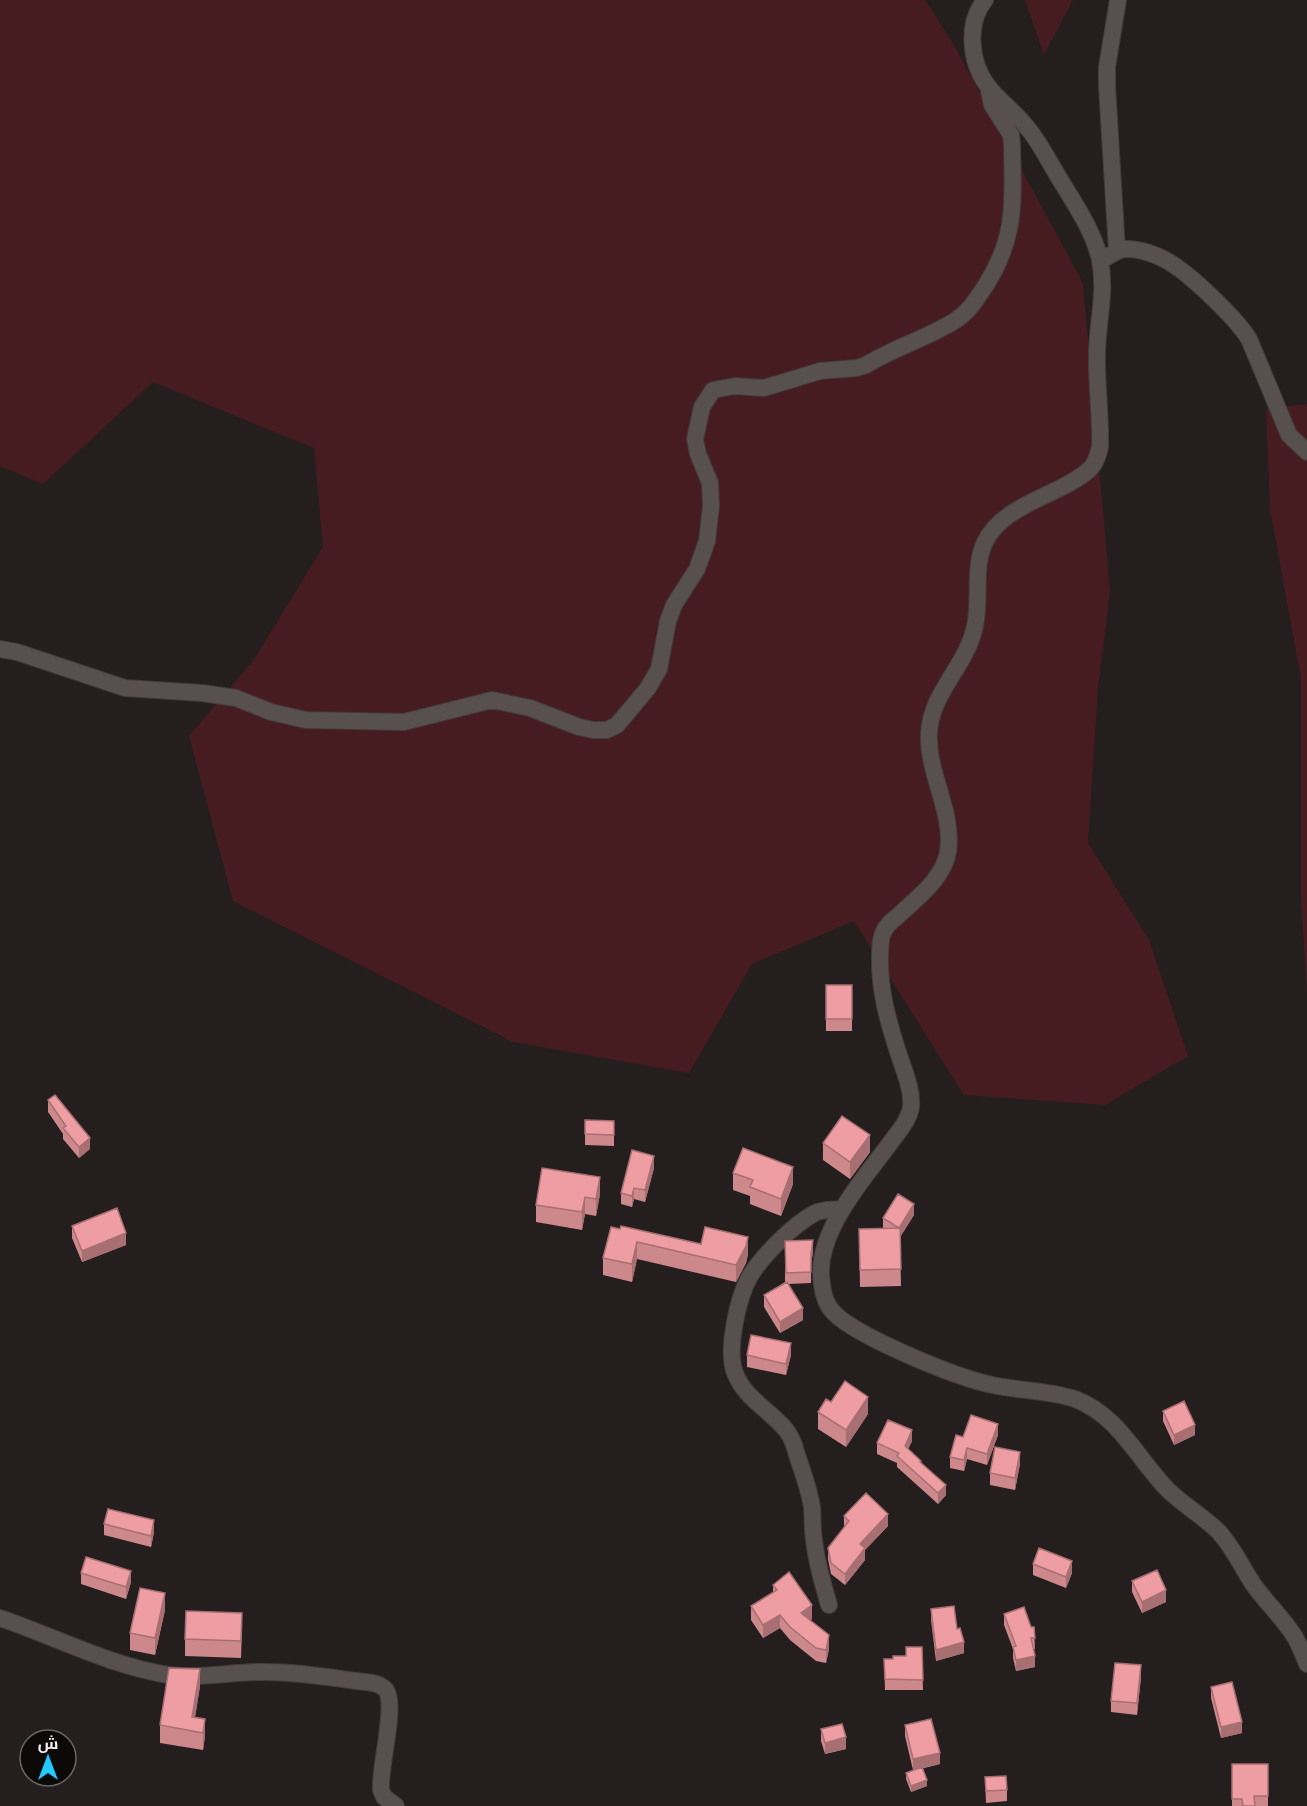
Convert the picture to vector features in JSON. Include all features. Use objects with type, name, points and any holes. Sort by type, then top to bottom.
[{"type":"street","points":[[0,649],[17,652],[125,688],[193,692],[236,698],[271,712],[306,720],[404,722],[492,700],[530,708],[593,730],[607,730],[617,725],[648,688],[659,669],[674,605],[697,569],[707,541],[711,506],[710,483],[698,454],[695,439],[702,407],[713,390],[735,386],[764,388],[820,371],[857,368],[866,365],[968,312],[993,274],[1006,246],[1012,219],[1012,144],[1011,135],[992,105],[987,86],[977,65],[973,36],[974,21],[978,8],[985,0]]},
{"type":"street","points":[[1117,251],[1107,67],[1118,0]]},
{"type":"street","points":[[987,86],[1026,126],[1089,231],[1100,261],[1102,303],[1097,348],[1099,453],[1090,468],[1022,508],[994,528],[983,546],[980,558],[978,615],[975,629],[971,641],[939,695],[931,715],[928,732],[930,757],[948,827],[947,857],[936,877],[884,930],[880,946],[882,991],[893,1038],[909,1089],[911,1106],[904,1125],[842,1209],[828,1238],[820,1276],[824,1297],[832,1311],[873,1338],[970,1379],[990,1385],[1071,1398],[1088,1404],[1107,1417],[1167,1489],[1226,1540],[1255,1587],[1296,1638],[1307,1664]]},
{"type":"street","points":[[1100,261],[1117,251],[1137,250],[1167,260],[1184,272],[1241,327],[1249,339],[1289,435],[1307,452]]},
{"type":"street","points":[[829,1605],[814,1540],[812,1508],[796,1451],[788,1431],[742,1387],[733,1365],[732,1347],[734,1328],[744,1291],[750,1277],[762,1261],[789,1234],[817,1212],[842,1209]]},
{"type":"street","points":[[0,1618],[151,1672],[202,1676],[239,1672],[282,1672],[373,1683],[381,1686],[386,1690],[390,1708],[381,1790],[384,1797],[396,1806]]},
{"type":"shaded area","points":[[0,0],[925,0],[954,45],[1083,283],[1110,591],[1098,688],[1088,843],[1149,940],[1188,1056],[1105,1105],[964,1095],[854,921],[752,964],[689,1073],[513,1042],[233,901],[189,736],[253,661],[323,547],[314,448],[153,382],[43,484],[0,466]]},
{"type":"shaded area","points":[[1025,0],[1073,0],[1044,55]]},
{"type":"shaded area","points":[[1307,404],[1307,993],[1301,899],[1301,678],[1270,509],[1266,409]]},
{"type":"building","points":[[826,985],[852,985],[852,1019],[826,1019]]},
{"type":"building","points":[[55,1095],[90,1138],[79,1147],[63,1128],[66,1126],[48,1100]]},
{"type":"building","points":[[842,1116],[870,1135],[850,1162],[823,1143]]},
{"type":"building","points":[[585,1120],[614,1121],[614,1135],[585,1134]]},
{"type":"building","points":[[743,1148],[793,1167],[781,1199],[750,1187],[753,1180],[733,1173]]},
{"type":"building","points":[[632,1150],[654,1156],[645,1190],[634,1188],[632,1196],[621,1193]]},
{"type":"building","points":[[542,1168],[600,1177],[596,1199],[585,1197],[582,1212],[536,1205]]},
{"type":"building","points":[[898,1194],[914,1204],[899,1228],[883,1218]]},
{"type":"building","points":[[117,1208],[126,1233],[82,1251],[72,1226]]},
{"type":"building","points":[[621,1226],[701,1244],[705,1227],[748,1237],[736,1265],[637,1242],[632,1264],[603,1258],[611,1227],[620,1229]]},
{"type":"building","points":[[900,1228],[901,1269],[860,1270],[859,1229]]},
{"type":"building","points":[[813,1240],[811,1272],[786,1273],[785,1241]]},
{"type":"building","points":[[787,1282],[803,1308],[780,1322],[764,1295]]},
{"type":"building","points":[[751,1335],[791,1343],[786,1364],[747,1355]]},
{"type":"building","points":[[845,1381],[868,1397],[846,1430],[818,1412],[826,1399],[831,1402]]},
{"type":"building","points":[[1184,1401],[1195,1425],[1174,1435],[1163,1411]]},
{"type":"building","points":[[971,1415],[998,1424],[987,1454],[967,1448],[964,1460],[950,1457],[956,1435],[963,1437]]},
{"type":"building","points":[[888,1420],[912,1430],[905,1446],[946,1485],[938,1493],[897,1456],[899,1453],[877,1443]]},
{"type":"building","points":[[995,1447],[1020,1452],[1015,1478],[990,1473]]},
{"type":"building","points":[[866,1493],[888,1514],[860,1544],[865,1548],[845,1574],[831,1563],[828,1548],[849,1521],[844,1516]]},
{"type":"building","points":[[108,1509],[154,1520],[151,1536],[104,1524]]},
{"type":"building","points":[[1039,1548],[1072,1561],[1066,1577],[1033,1564]]},
{"type":"building","points":[[86,1557],[131,1571],[126,1587],[81,1573]]},
{"type":"building","points":[[1157,1570],[1166,1590],[1142,1602],[1132,1581]]},
{"type":"building","points":[[789,1572],[812,1605],[801,1613],[829,1635],[826,1650],[816,1648],[790,1627],[780,1615],[763,1625],[751,1606],[777,1590],[773,1585]]},
{"type":"building","points":[[140,1588],[165,1593],[155,1638],[130,1633]]},
{"type":"building","points":[[954,1606],[957,1629],[960,1628],[964,1642],[936,1650],[931,1609]]},
{"type":"building","points":[[1024,1607],[1031,1627],[1034,1627],[1035,1638],[1031,1638],[1035,1656],[1016,1660],[1013,1647],[1016,1646],[1004,1614]]},
{"type":"building","points":[[186,1611],[242,1613],[241,1641],[185,1639]]},
{"type":"building","points":[[906,1647],[922,1647],[923,1680],[885,1679],[884,1659],[906,1656]]},
{"type":"building","points":[[1115,1663],[1141,1665],[1137,1703],[1111,1701]]},
{"type":"building","points":[[169,1668],[200,1669],[192,1717],[205,1719],[203,1733],[160,1725]]},
{"type":"building","points":[[1232,1682],[1242,1722],[1221,1727],[1211,1687]]},
{"type":"building","points":[[931,1719],[940,1753],[913,1759],[905,1725]]},
{"type":"building","points":[[842,1724],[846,1737],[825,1743],[821,1729]]},
{"type":"building","points":[[1232,1764],[1268,1764],[1268,1796],[1254,1796],[1255,1806],[1243,1806],[1242,1799],[1232,1799]]},
{"type":"building","points":[[922,1767],[927,1780],[911,1786],[906,1773]]},
{"type":"building","points":[[1006,1776],[1007,1790],[986,1791],[985,1777]]}]
